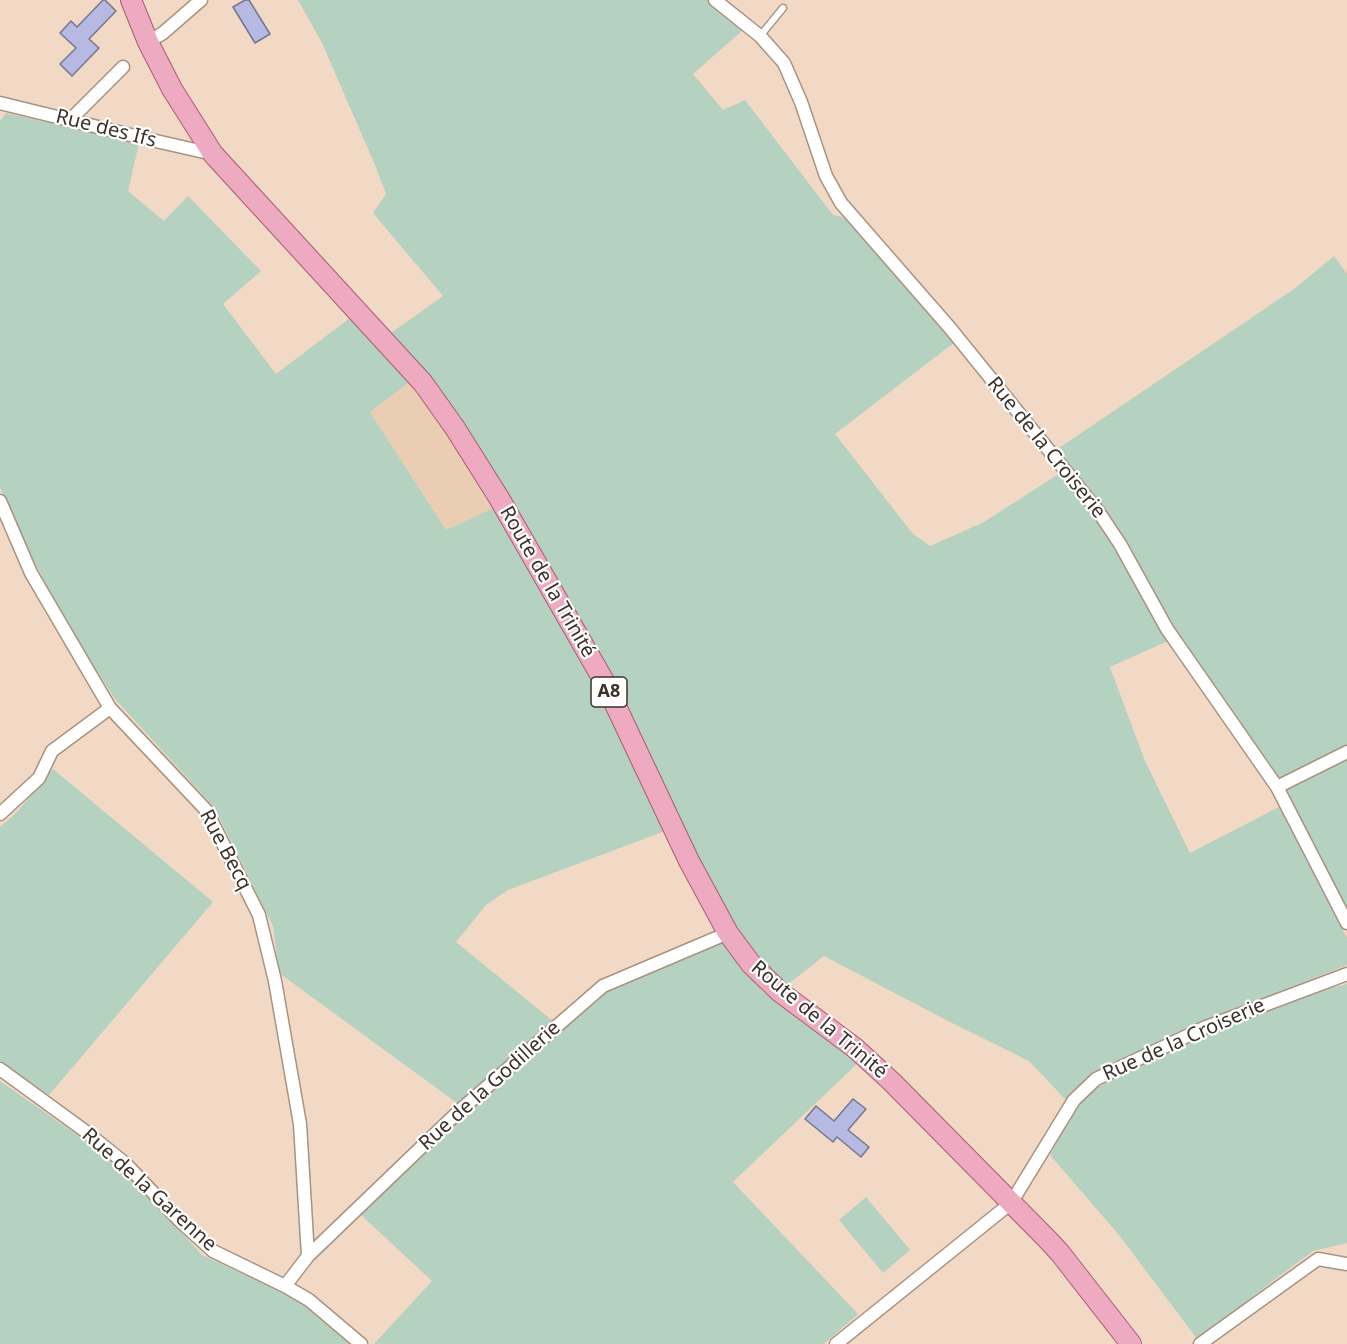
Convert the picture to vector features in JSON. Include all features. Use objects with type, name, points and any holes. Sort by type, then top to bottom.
[{"type":"main road","name":"Route de la Trinité","points":[[131,0],[148,42],[172,89],[213,154],[423,383],[455,428],[500,498],[604,683],[689,861],[728,933],[751,964],[780,992],[855,1048],[892,1082],[1060,1253],[1131,1344]]},
{"type":"street","points":[[148,42],[163,33],[201,0]]},
{"type":"street","name":"Rue de la Croiserie","points":[[715,0],[760,36],[784,63],[801,102],[826,176],[841,203],[950,328],[1098,511],[1120,544],[1167,629],[1277,787],[1347,923]]},
{"type":"street","points":[[70,120],[123,67]]},
{"type":"street","name":"Rue des Ifs","points":[[0,103],[213,154]]},
{"type":"street","name":"Rue Becq","points":[[0,501],[31,573],[110,708],[206,810],[259,915],[275,981],[300,1124],[308,1256]]},
{"type":"street","points":[[0,814],[39,778],[52,751],[110,708]]},
{"type":"street","points":[[1277,787],[1347,752]]},
{"type":"street","name":"Rue de la Godillerie","points":[[285,1286],[308,1256],[458,1112],[603,986],[728,933]]},
{"type":"street","name":"Rue de la Croiserie","points":[[1011,1203],[1074,1100],[1096,1079],[1206,1027],[1347,974]]},
{"type":"street","name":"Rue de la Garenne","points":[[0,1070],[85,1131],[126,1164],[179,1220],[213,1251],[309,1300],[361,1344]]},
{"type":"street","points":[[836,1344],[1011,1203]]},
{"type":"street","points":[[1200,1344],[1318,1258],[1347,1264]]},
{"type":"lane","points":[[760,36],[783,8]]},
{"type":"shaded area","points":[[411,381],[498,506],[446,530],[370,412]]},
{"type":"green space","points":[[298,0],[708,0],[743,30],[693,74],[723,110],[745,100],[833,215],[843,217],[955,342],[835,434],[913,534],[930,546],[984,522],[1060,473],[1095,514],[1170,640],[1110,667],[1145,761],[1190,853],[1279,807],[1347,938],[1347,965],[1184,1029],[1093,1076],[1067,1101],[1029,1061],[824,956],[787,985],[765,964],[737,929],[718,898],[618,692],[480,449],[420,364],[391,333],[443,296],[373,213],[386,194],[322,43]]},
{"type":"green space","points":[[6,113],[139,143],[128,191],[164,221],[188,196],[261,271],[223,304],[276,374],[354,315],[411,381],[370,412],[446,530],[498,506],[594,686],[665,831],[508,890],[486,905],[456,942],[553,1021],[457,1103],[279,973],[273,926],[214,807],[115,699],[67,625],[26,546],[0,487],[0,121]]},
{"type":"green space","points":[[1334,256],[1347,274],[1347,745],[1279,779],[1203,672],[1104,508],[1056,450],[1294,289]]},
{"type":"green space","points":[[1347,759],[1347,910],[1284,791]]},
{"type":"green space","points":[[53,769],[213,902],[49,1095],[0,1061],[0,827],[17,812]]},
{"type":"green space","points":[[723,940],[762,991],[860,1061],[733,1182],[858,1314],[824,1344],[374,1344],[432,1281],[360,1214],[468,1110],[604,993]]},
{"type":"green space","points":[[1347,984],[1347,1243],[1313,1251],[1198,1340],[1119,1235],[1050,1155],[1074,1111],[1091,1092],[1103,1084],[1206,1032],[1307,994]]},
{"type":"green space","points":[[0,1081],[123,1167],[202,1255],[297,1299],[353,1344],[0,1344]]},
{"type":"green space","points":[[866,1197],[910,1250],[883,1273],[839,1220]]},
{"type":"building","points":[[103,0],[116,11],[89,39],[99,48],[72,76],[60,64],[76,48],[60,33],[71,21],[77,27]]},
{"type":"building","points":[[249,0],[270,34],[255,43],[233,7]]},
{"type":"building","points":[[853,1099],[866,1109],[848,1130],[869,1147],[861,1157],[837,1137],[833,1142],[805,1119],[816,1106],[834,1121]]}]
